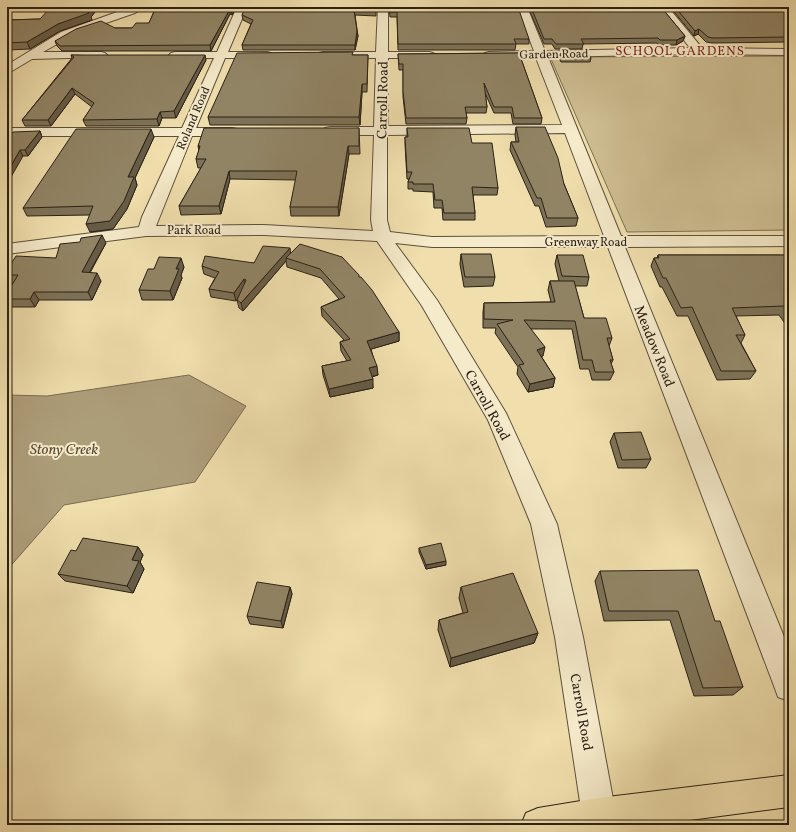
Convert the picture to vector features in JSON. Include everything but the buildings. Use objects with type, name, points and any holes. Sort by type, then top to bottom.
[{"type":"main road","points":[[538,825],[599,815],[789,791]]},
{"type":"street","points":[[7,70],[32,56],[62,36],[140,7]]},
{"type":"street","name":"Roland Road","points":[[146,230],[150,217],[242,7]]},
{"type":"street","name":"Carroll Road","points":[[383,7],[379,220],[382,236],[430,304],[498,420],[544,524],[569,637],[599,815]]},
{"type":"street","name":"Meadow Road","points":[[522,7],[568,129],[789,686]]},
{"type":"street","points":[[663,7],[699,52]]},
{"type":"street","name":"Garden Road","points":[[478,55],[789,52]]},
{"type":"street","points":[[32,56],[111,55]]},
{"type":"street","points":[[166,55],[275,55]]},
{"type":"street","points":[[313,55],[438,55]]},
{"type":"street","points":[[319,131],[568,129]]},
{"type":"street","points":[[7,132],[241,132]]},
{"type":"street","name":"Park Road","points":[[7,249],[146,230],[264,230],[382,236]]},
{"type":"street","name":"Greenway Road","points":[[382,236],[432,242],[789,241]]},
{"type":"shaded area","points":[[789,56],[789,230],[627,232],[551,59],[559,57]]},
{"type":"water","name":"Stony Creek","points":[[189,375],[246,406],[195,482],[64,505],[7,570],[7,395],[47,396]]},
{"type":"district","name":"SCHOOL GARDENS","points":[[680,50]]}]
